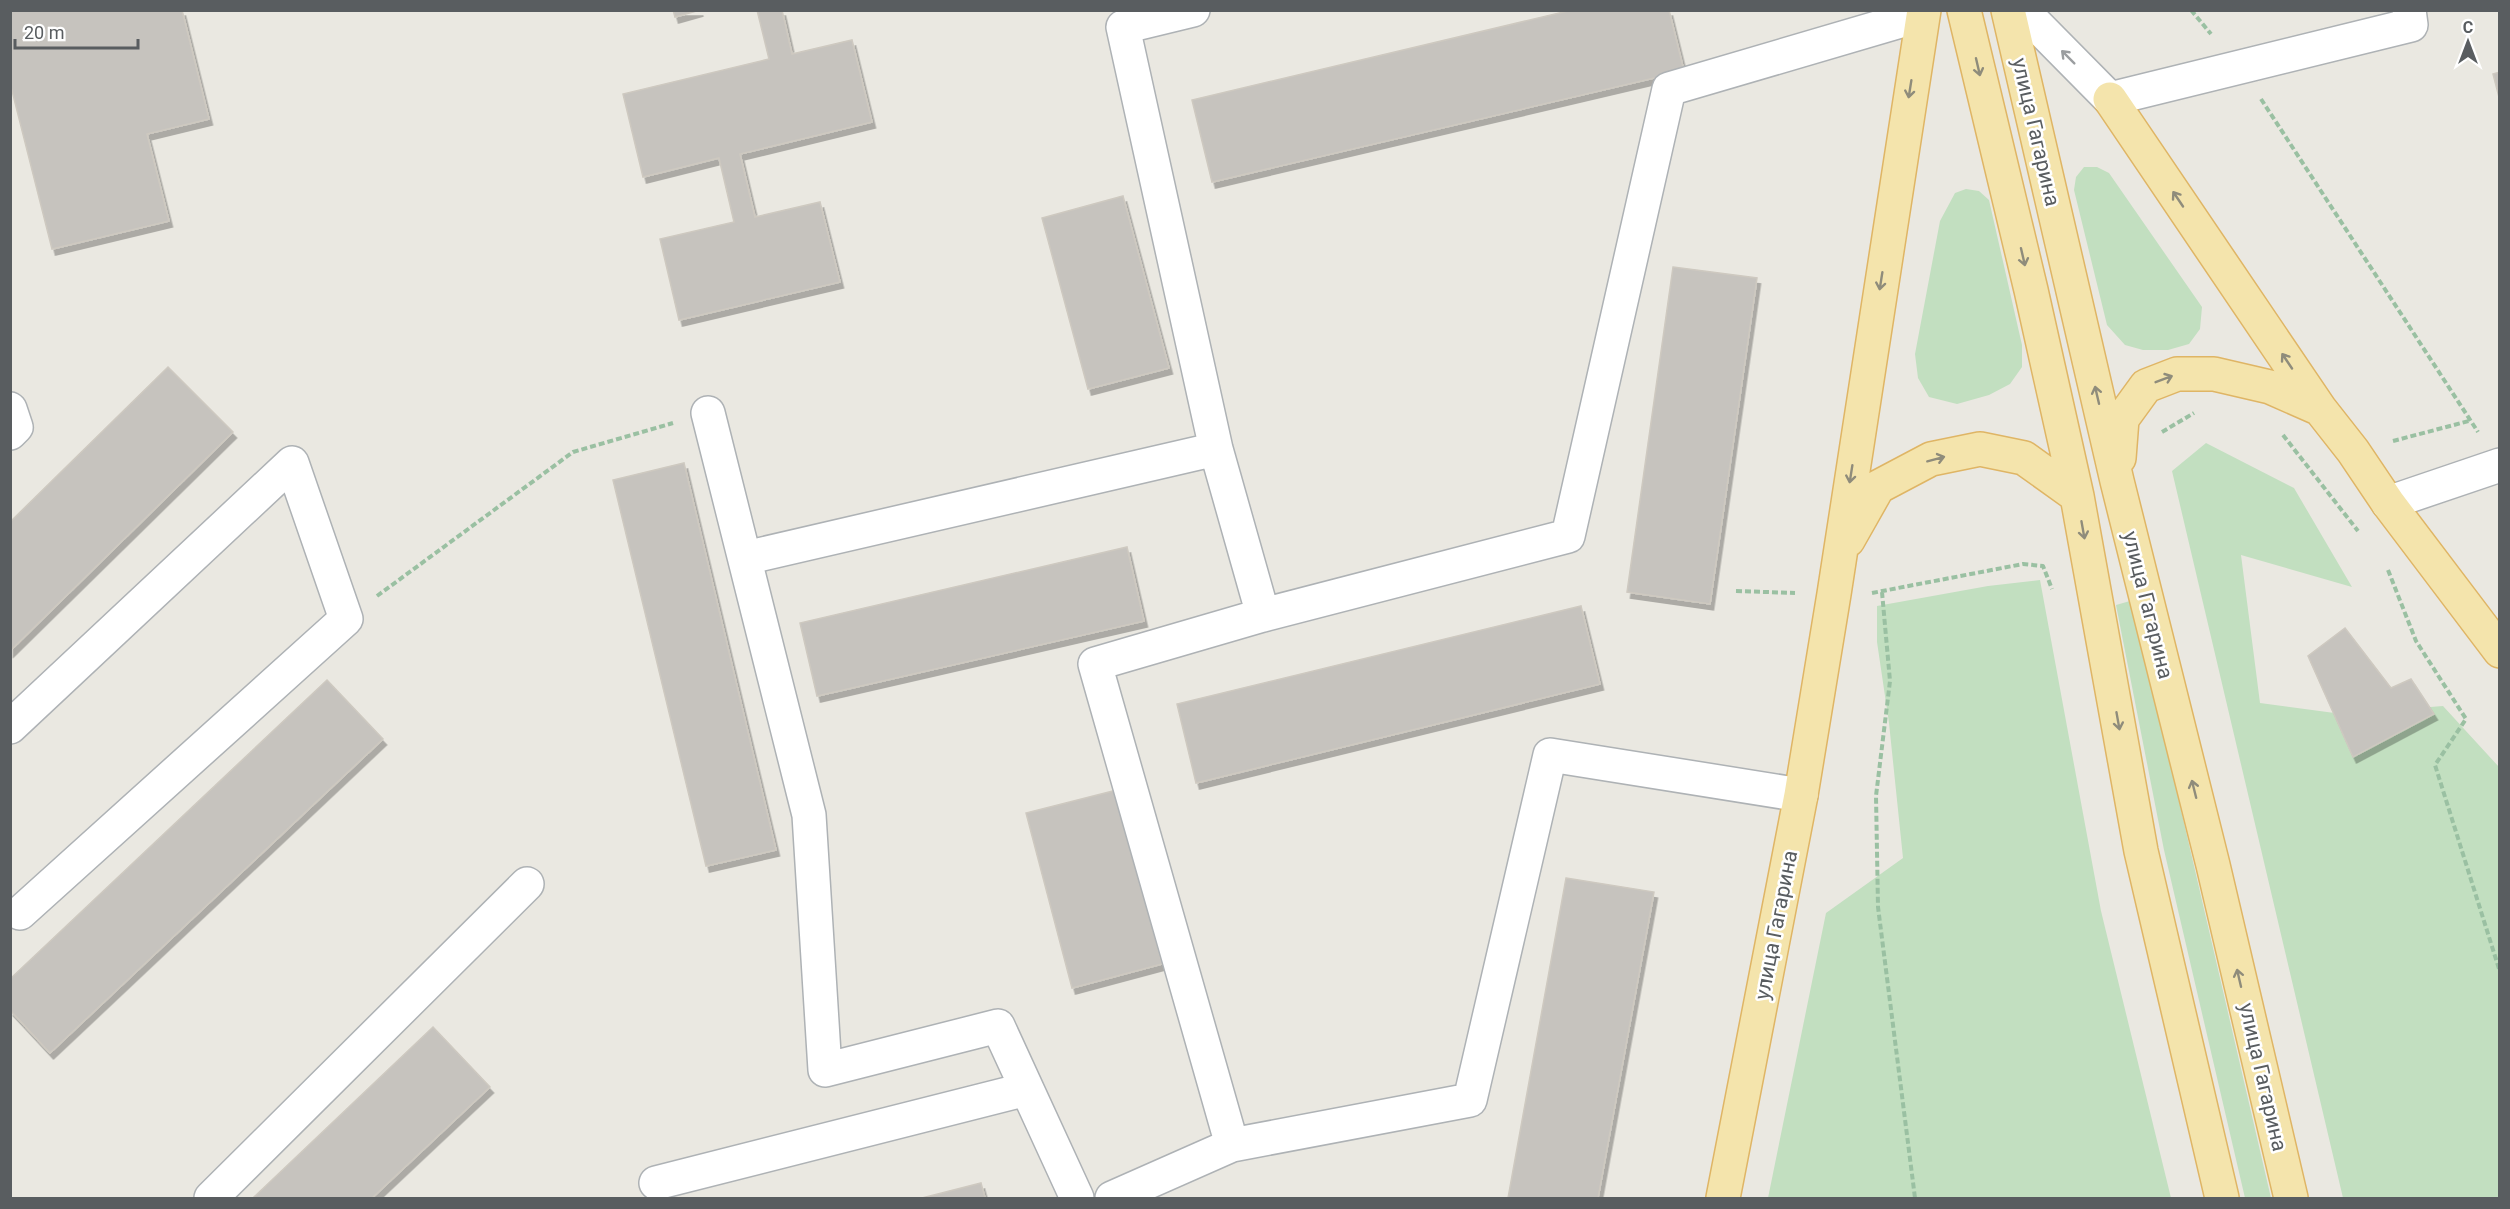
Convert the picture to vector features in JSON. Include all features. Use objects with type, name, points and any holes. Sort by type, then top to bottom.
[{"type":"main road","name":"улица Гагарина","points":[[1964,10],[2029,278],[2077,496],[2141,851],[2222,1198]]},
{"type":"main road","name":"улица Гагарина","points":[[2008,10],[2117,481],[2213,865],[2292,1198]]},
{"type":"main road","name":"улица Гагарина","points":[[1723,1198],[1801,795],[1922,13]]},
{"type":"main road","name":"улица Гагарина","points":[[2110,99],[2320,409],[2353,452],[2388,504],[2499,651]]},
{"type":"main road","points":[[2117,481],[2122,419],[2146,386],[2178,374],[2214,374],[2270,387],[2320,409]]},
{"type":"main road","points":[[1839,554],[1878,487],[1931,459],[1980,449],[2024,458],[2077,496]]},
{"type":"street","points":[[1193,10],[1123,27],[1216,449],[1263,615]]},
{"type":"street","name":"улица Гагарина","points":[[2022,10],[2110,99]]},
{"type":"street","points":[[2110,99],[2411,25],[2409,10]]},
{"type":"street","points":[[1232,1145],[1095,664],[1263,615],[1568,536],[1669,89],[1922,13]]},
{"type":"street","points":[[10,409],[16,428],[10,433]]},
{"type":"street","points":[[708,413],[809,815],[825,1070],[998,1026],[1077,1198]]},
{"type":"street","points":[[745,558],[1216,449]]},
{"type":"street","points":[[10,727],[292,463],[346,619],[20,913]]},
{"type":"street","points":[[2388,504],[2499,465]]},
{"type":"street","points":[[1112,1198],[1232,1145],[1470,1100],[1550,755],[1801,795]]},
{"type":"street","points":[[211,1198],[527,884]]},
{"type":"street","points":[[656,1183],[1027,1089]]},
{"type":"path","points":[[2190,10],[2240,67],[2469,421]]},
{"type":"path","points":[[2155,436],[2195,412]]},
{"type":"path","points":[[346,619],[573,452],[708,413]]},
{"type":"path","points":[[2282,434],[2361,535]]},
{"type":"path","points":[[2382,562],[2389,571],[2416,641],[2466,719],[2435,765],[2499,972]]},
{"type":"path","points":[[1915,1198],[1878,907],[1876,796],[1890,681],[1882,592],[2022,564],[2043,566],[2054,597]]},
{"type":"green space","points":[[2084,167],[2097,167],[2109,173],[2202,307],[2200,329],[2189,344],[2168,350],[2143,350],[2125,345],[2107,325],[2074,190],[2076,177]]},
{"type":"green space","points":[[1966,189],[1979,191],[1989,200],[2022,345],[2022,367],[2010,384],[1989,395],[1957,404],[1929,397],[1918,378],[1915,354],[1940,221],[1955,193]]},
{"type":"green space","points":[[2206,443],[2294,488],[2352,587],[2241,555],[2260,703],[2342,714],[2443,706],[2499,767],[2499,1198],[2343,1198],[2172,471]]},
{"type":"green space","points":[[2040,580],[2101,911],[2171,1198],[1768,1198],[1826,913],[1903,858],[1889,723],[1877,642],[1877,606],[1988,586]]},
{"type":"green space","points":[[2130,601],[2271,1198],[2245,1198],[2164,850],[2116,605]]},
{"type":"building","points":[[10,10],[182,10],[209,119],[147,134],[169,221],[52,249],[10,83]]},
{"type":"building","points":[[673,10],[700,10],[675,17]]},
{"type":"building","points":[[757,10],[782,10],[792,54],[852,40],[872,122],[740,154],[755,217],[820,202],[840,282],[679,320],[660,239],[734,222],[719,158],[643,177],[623,94],[769,59]]},
{"type":"building","points":[[1572,10],[1669,10],[1684,71],[1212,182],[1192,100]]},
{"type":"building","points":[[2500,72],[2500,101],[2493,74]]},
{"type":"building","points":[[1123,196],[1169,368],[1088,389],[1042,218]]},
{"type":"building","points":[[1673,267],[1757,278],[1710,604],[1627,592]]},
{"type":"building","points":[[168,367],[233,432],[10,651],[10,522]]},
{"type":"building","points":[[684,463],[776,850],[706,866],[613,480]]},
{"type":"building","points":[[1127,547],[1144,621],[817,696],[800,623]]},
{"type":"building","points":[[1581,606],[1600,684],[1196,783],[1177,704]]},
{"type":"building","points":[[2345,628],[2391,688],[2411,679],[2434,714],[2353,757],[2308,656]]},
{"type":"building","points":[[327,680],[383,739],[50,1053],[10,1010],[10,979]]},
{"type":"building","points":[[1117,790],[1162,964],[1072,988],[1026,813]]},
{"type":"building","points":[[1566,878],[1654,892],[1598,1198],[1508,1198]]},
{"type":"building","points":[[433,1027],[490,1087],[372,1198],[253,1198]]},
{"type":"building","points":[[981,1183],[985,1198],[922,1198]]}]
